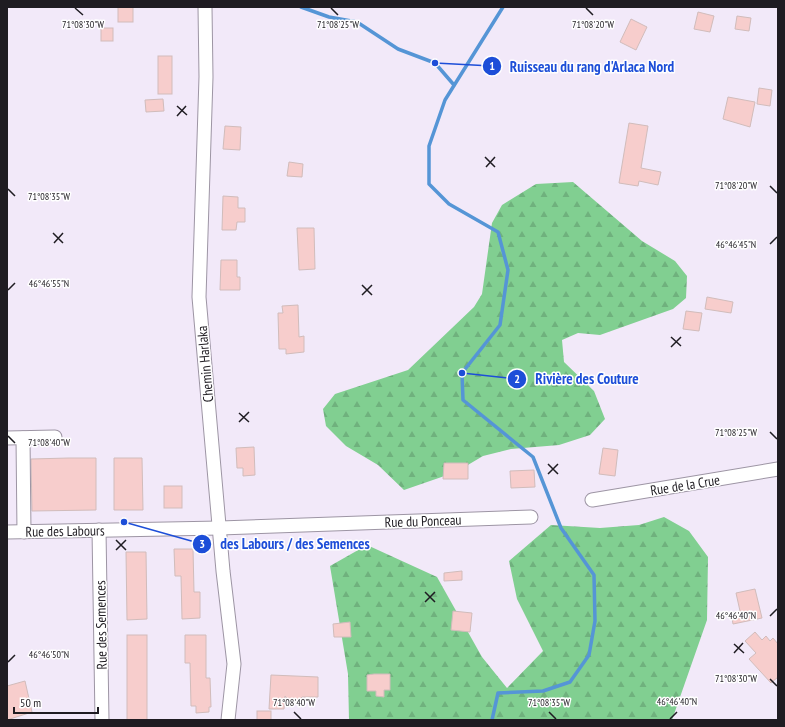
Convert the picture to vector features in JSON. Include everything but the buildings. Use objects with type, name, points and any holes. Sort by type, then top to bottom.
[{"type":"street","name":"Chemin Harlaka","points":[[206,7],[206,78],[199,297],[223,570],[234,664],[228,720]]},
{"type":"street","points":[[7,438],[55,437]]},
{"type":"street","points":[[23,438],[24,532]]},
{"type":"street","name":"Rue de la Crue","points":[[592,500],[778,469]]},
{"type":"street","name":"Rue du Ponceau","points":[[220,528],[531,517]]},
{"type":"street","name":"Rue des Labours","points":[[7,532],[220,528]]},
{"type":"street","name":"Rue des Semences","points":[[99,530],[102,720]]},
{"type":"green space","points":[[573,182],[642,241],[675,261],[687,276],[686,298],[673,309],[600,335],[578,333],[562,340],[564,362],[594,391],[605,419],[590,435],[559,445],[511,449],[483,456],[456,472],[404,490],[378,465],[346,446],[326,426],[323,409],[335,394],[408,370],[474,307],[482,294],[492,223],[502,205],[536,184]]},
{"type":"green space","points":[[664,517],[689,531],[708,557],[707,620],[672,720],[349,720],[348,674],[330,566],[367,545],[437,577],[482,657],[507,688],[543,651],[517,599],[509,561],[551,525],[600,528],[639,525]]},
{"type":"waterway","points":[[301,7],[329,17],[357,22],[398,49],[435,63],[454,85]]},
{"type":"waterway","points":[[492,720],[498,693],[543,691],[570,682],[589,655],[595,621],[594,575],[561,528],[533,457],[463,400],[462,373],[500,325],[508,270],[498,232],[449,204],[429,184],[429,146],[445,100],[503,7]]},
{"type":"place","name":"Ruisseau du rang d'Arlaca Nord","points":[[435,63]]},
{"type":"place","name":"Rivière des Couture","points":[[462,373]]},
{"type":"place","name":"des Labours / des Semences","points":[[124,522]]}]
